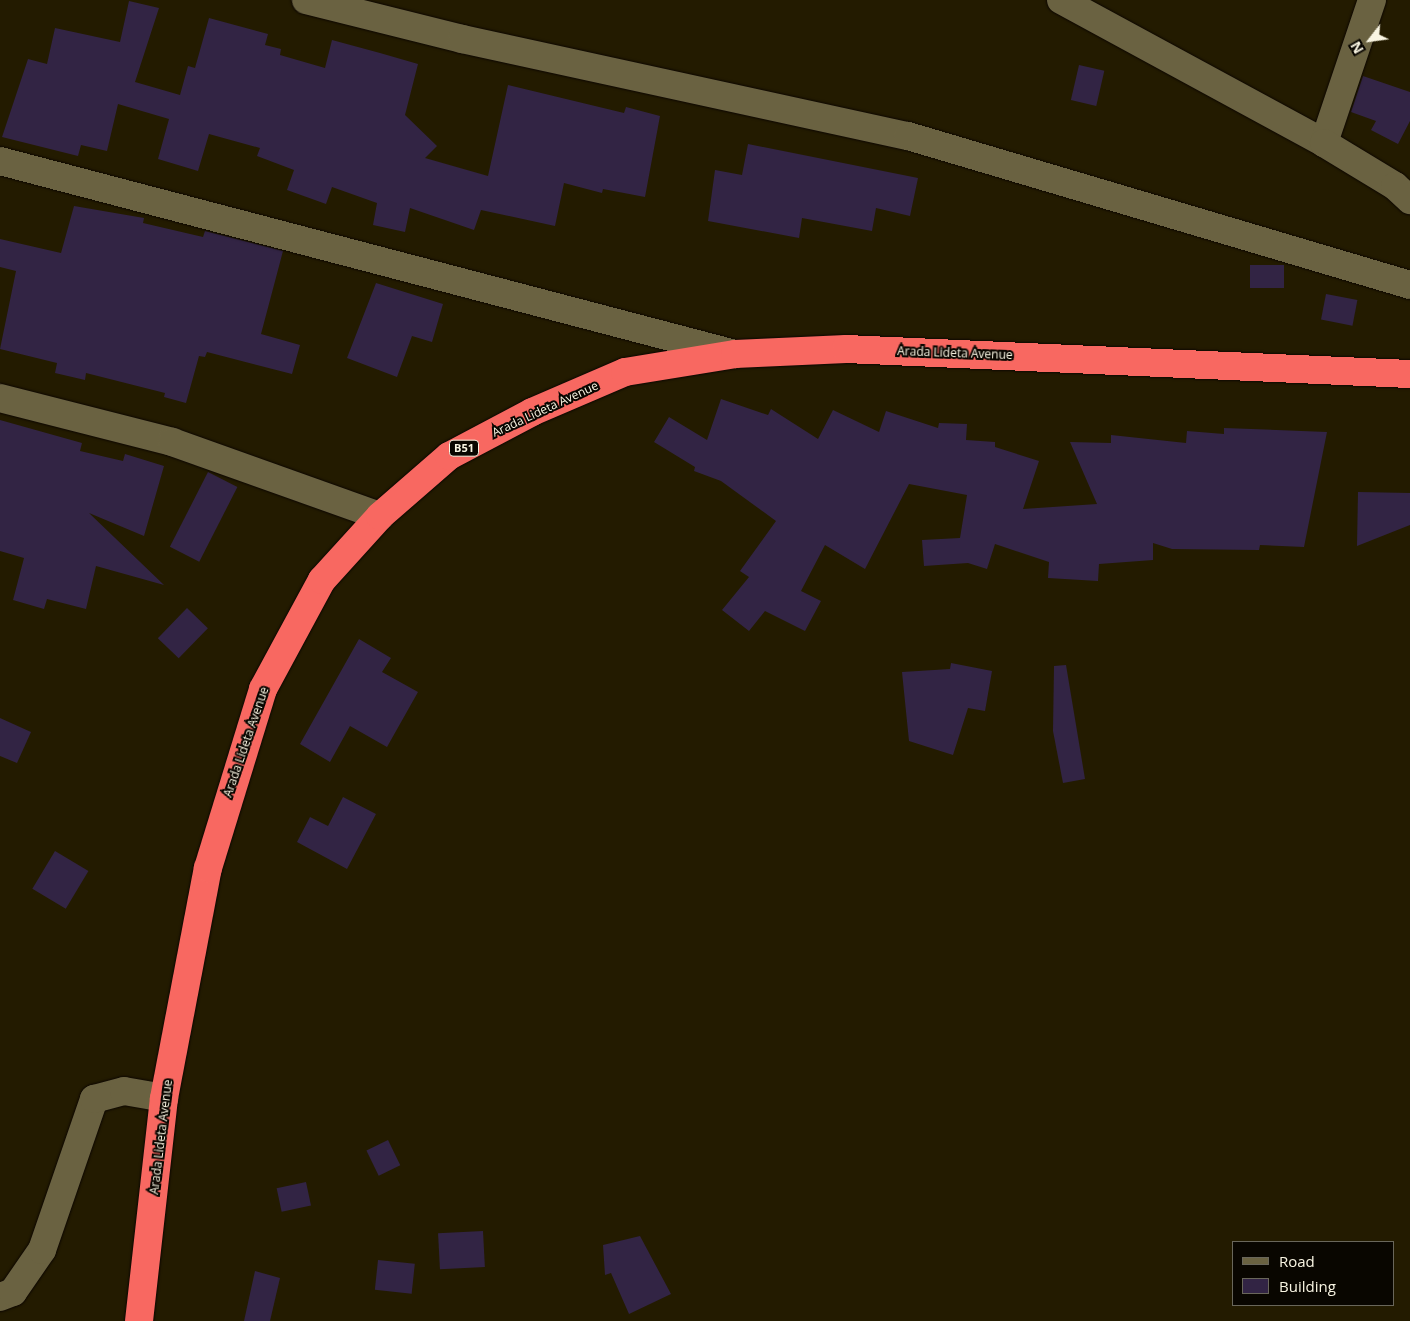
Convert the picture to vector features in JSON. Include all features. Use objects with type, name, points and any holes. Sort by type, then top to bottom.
[{"type":"highway","name":"Arada Lideta Avenue","points":[[138,1321],[164,1098],[208,868],[263,689],[322,580],[380,516],[449,456],[532,412],[625,372],[735,354],[856,350],[1410,374]]},
{"type":"street","points":[[306,0],[462,39],[908,136],[1410,285]]},
{"type":"street","points":[[1061,0],[1324,143],[1395,186],[1410,200]]},
{"type":"street","points":[[1324,143],[1372,0]]},
{"type":"street","points":[[0,162],[735,354]]},
{"type":"street","points":[[0,398],[172,442],[380,516]]},
{"type":"street","points":[[0,1298],[13,1292],[42,1250],[94,1099],[124,1092],[164,1098]]},
{"type":"building","points":[[129,1],[159,8],[135,82],[180,95],[188,66],[195,68],[209,18],[268,34],[265,45],[281,49],[280,55],[325,68],[332,40],[418,64],[405,115],[437,146],[425,158],[488,176],[508,85],[624,113],[626,107],[660,116],[645,197],[603,189],[602,193],[564,183],[555,226],[481,210],[474,230],[410,208],[405,232],[373,225],[377,203],[332,187],[326,204],[287,190],[294,170],[257,156],[260,148],[209,134],[198,171],[158,159],[169,119],[118,104],[107,151],[81,145],[78,156],[2,137],[28,59],[47,64],[55,28],[120,42]]},
{"type":"building","points":[[1079,65],[1104,71],[1096,106],[1071,100]]},
{"type":"building","points":[[1363,76],[1410,92],[1410,121],[1398,144],[1371,130],[1376,121],[1351,112]]},
{"type":"building","points":[[748,144],[918,178],[910,216],[876,208],[872,231],[802,218],[799,238],[708,221],[715,170],[742,175]]},
{"type":"building","points":[[74,206],[144,218],[143,223],[203,237],[205,231],[283,251],[261,334],[300,345],[292,374],[207,352],[205,357],[199,356],[186,403],[164,397],[165,393],[86,373],[85,380],[55,373],[57,363],[0,349],[16,271],[0,267],[0,239],[61,253]]},
{"type":"building","points":[[1250,265],[1284,265],[1284,288],[1250,288]]},
{"type":"building","points":[[376,283],[443,304],[432,342],[412,336],[397,377],[347,358]]},
{"type":"building","points":[[1326,294],[1357,300],[1352,326],[1321,320]]},
{"type":"building","points":[[721,399],[768,415],[771,409],[818,439],[833,410],[879,432],[886,411],[938,428],[939,423],[967,424],[966,440],[995,442],[995,447],[1039,461],[1023,509],[1097,504],[1070,442],[1111,443],[1111,435],[1186,443],[1187,431],[1224,434],[1224,428],[1327,432],[1304,547],[1260,545],[1259,550],[1172,549],[1153,543],[1153,560],[1099,564],[1098,581],[1048,578],[1049,562],[995,544],[987,569],[968,563],[924,566],[922,540],[960,538],[967,495],[909,484],[865,569],[825,545],[801,591],[821,601],[805,631],[765,611],[749,631],[722,610],[749,577],[740,571],[776,521],[721,481],[694,471],[695,467],[654,442],[669,417],[707,440]]},
{"type":"building","points":[[0,420],[82,443],[80,451],[123,461],[125,454],[164,466],[144,536],[89,513],[164,585],[96,566],[86,609],[47,599],[44,609],[13,600],[24,558],[0,551]]},
{"type":"building","points":[[208,472],[237,487],[199,562],[170,547]]},
{"type":"building","points":[[1358,492],[1410,493],[1410,525],[1357,546]]},
{"type":"building","points":[[187,608],[208,628],[179,658],[158,638]]},
{"type":"building","points":[[359,639],[391,658],[382,672],[418,692],[387,747],[350,726],[330,762],[300,744]]},
{"type":"building","points":[[951,663],[992,671],[985,711],[968,708],[953,755],[909,741],[902,672],[950,669]]},
{"type":"building","points":[[1066,665],[1085,779],[1063,783],[1053,731],[1054,666]]},
{"type":"building","points":[[0,718],[31,732],[17,763],[0,756]]},
{"type":"building","points":[[343,797],[376,814],[347,869],[297,842],[310,817],[328,826]]},
{"type":"building","points":[[55,851],[88,871],[66,909],[32,889]]},
{"type":"building","points":[[388,1140],[400,1165],[379,1176],[366,1151]]},
{"type":"building","points":[[306,1182],[311,1205],[282,1212],[277,1188]]},
{"type":"building","points":[[483,1231],[485,1267],[440,1269],[438,1233]]},
{"type":"building","points":[[640,1236],[671,1294],[629,1314],[611,1273],[605,1275],[603,1245]]},
{"type":"building","points":[[378,1260],[415,1264],[412,1294],[375,1290]]},
{"type":"building","points":[[255,1271],[280,1278],[270,1321],[244,1321]]}]
